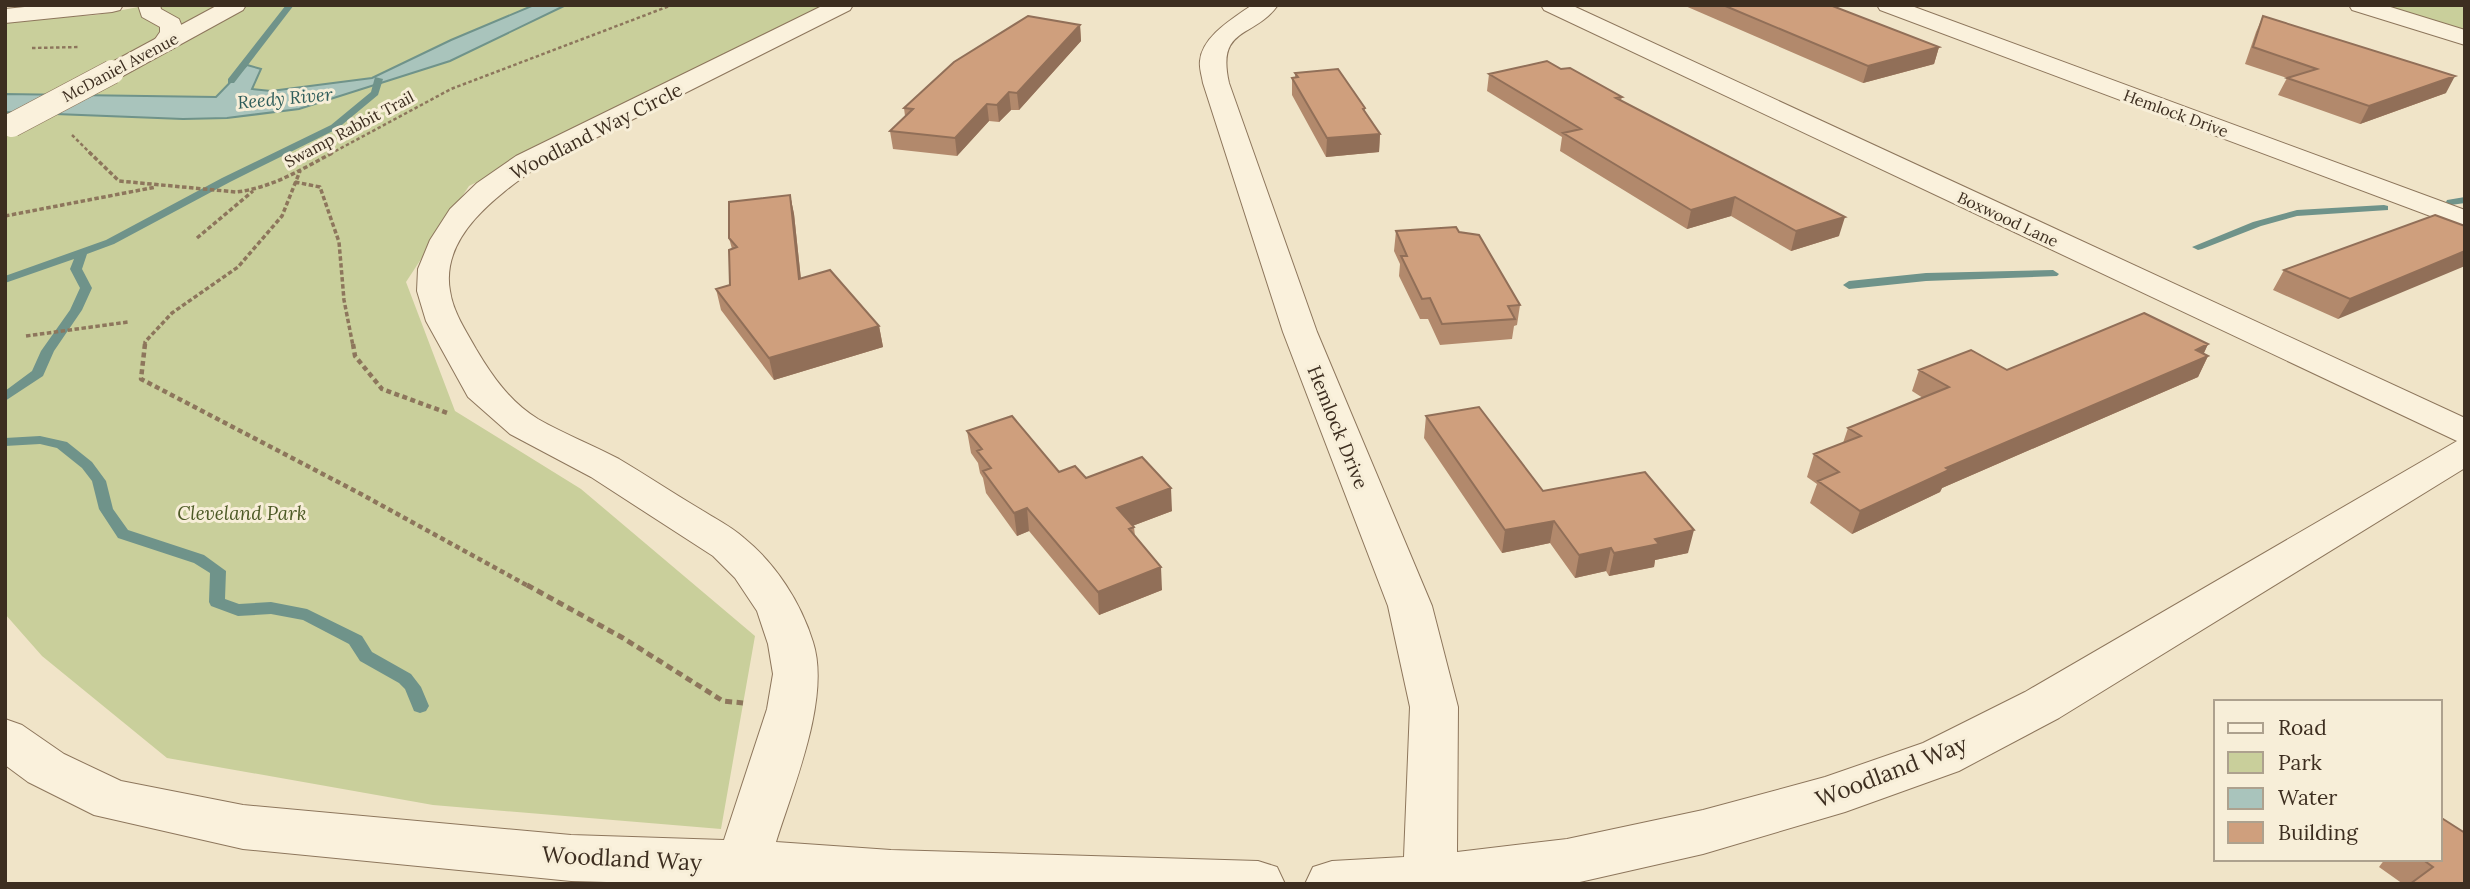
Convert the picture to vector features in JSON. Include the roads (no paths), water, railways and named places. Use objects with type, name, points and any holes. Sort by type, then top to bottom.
[{"type":"street","points":[[5,16],[112,5]]},
{"type":"street","points":[[149,5],[150,12],[171,24],[172,32],[163,45]]},
{"type":"street","name":"McDaniel Avenue","points":[[9,127],[235,5]]},
{"type":"street","name":"Woodland Way Circle","points":[[741,873],[791,709],[796,674],[790,644],[778,608],[750,568],[727,546],[616,475],[523,426],[481,389],[443,321],[433,291],[434,270],[445,240],[461,215],[487,190],[526,162],[842,5]]},
{"type":"street","name":"Hemlock Drive","points":[[1267,5],[1236,27],[1215,49],[1212,60],[1216,83],[1300,332],[1410,606],[1434,707],[1431,881]]},
{"type":"street","name":"Boxwood Lane","points":[[1552,5],[2465,432]]},
{"type":"street","name":"Hemlock Drive","points":[[1888,5],[2465,220]]},
{"type":"street","points":[[2360,5],[2465,38]]},
{"type":"street","name":"Woodland Way","points":[[1332,884],[1431,881],[1566,862],[1703,832],[1828,797],[1941,757],[2042,705],[2465,451]]},
{"type":"street","name":"Woodland Way","points":[[5,738],[46,768],[112,800],[243,827],[741,873],[891,873],[1258,884]]},
{"type":"water","name":"Reedy River","points":[[534,5],[566,5],[450,61],[299,109],[227,118],[183,119],[5,112],[5,94],[216,97],[247,65],[261,69],[252,89],[271,91],[372,78],[451,40]]},
{"type":"waterway","points":[[231,81],[290,5]]},
{"type":"waterway","points":[[5,280],[110,242],[226,180],[334,127],[375,93],[378,79]]},
{"type":"waterway","points":[[2451,202],[2465,200]]},
{"type":"waterway","points":[[2198,247],[2257,224],[2297,213],[2384,208]]},
{"type":"waterway","points":[[5,397],[38,373],[47,351],[82,300],[86,288],[76,269],[82,253]]},
{"type":"waterway","points":[[1849,285],[1926,277],[2053,274]]},
{"type":"waterway","points":[[5,442],[40,440],[62,445],[87,465],[99,481],[106,509],[123,534],[199,559],[218,571],[217,602],[238,610],[271,608],[307,615],[356,640],[366,656],[405,678],[420,706]]},
{"type":"park label","name":"Cleveland Park","points":[[242,513]]}]
